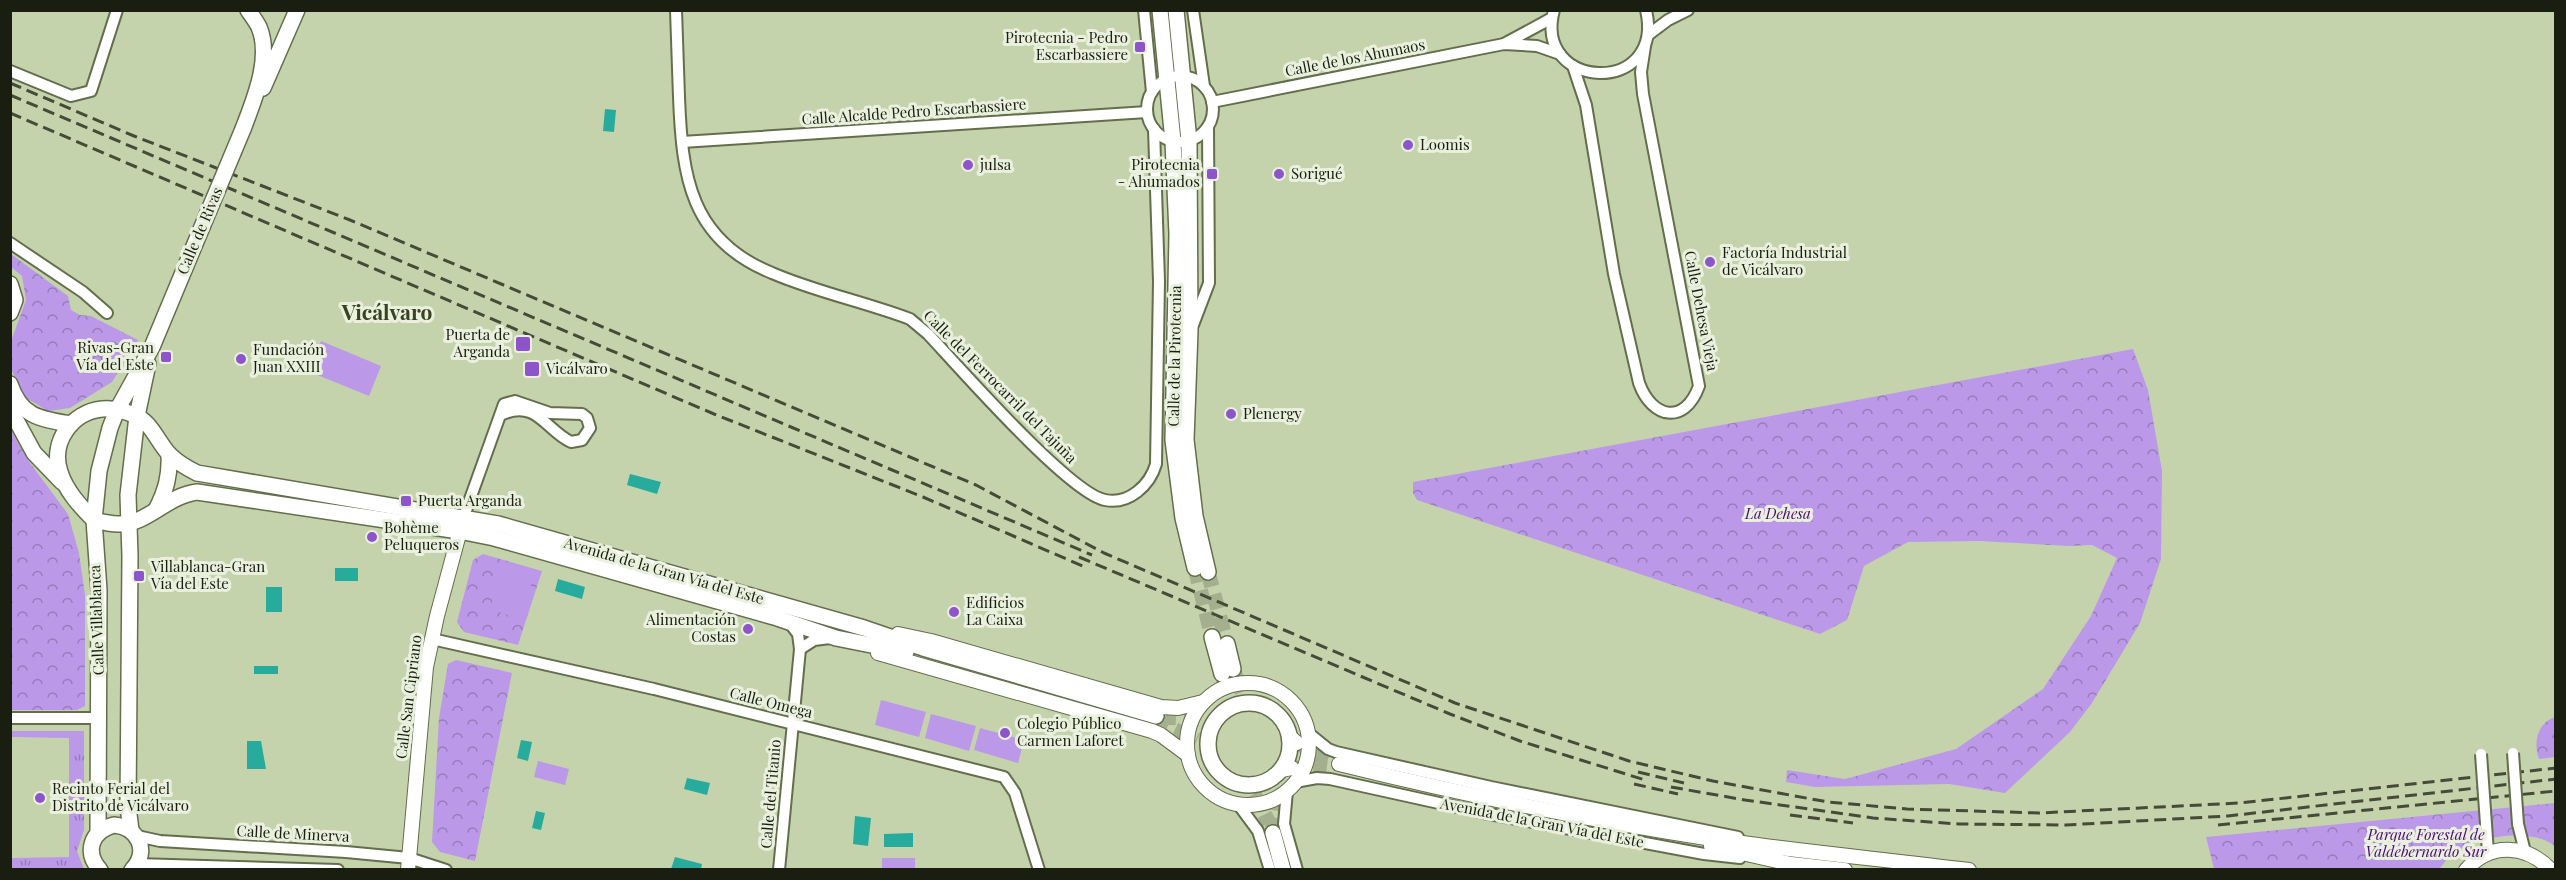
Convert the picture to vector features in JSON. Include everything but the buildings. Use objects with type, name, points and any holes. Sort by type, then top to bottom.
[{"type":"main road","name":"Calle de Rivas","points":[[117,410],[152,347],[245,122],[259,82],[264,48],[259,27],[248,10]]},
{"type":"main road","name":"Calle de Rivas","points":[[245,122],[265,85],[297,10]]},
{"type":"main road","name":"Calle de la Pirotecnia","points":[[1160,10],[1173,141],[1177,254],[1173,440],[1183,519],[1202,570],[1186,440],[1190,331],[1190,141],[1176,10]]},
{"type":"main road","points":[[10,284],[15,300],[10,313]]},
{"type":"main road","name":"Calle de Rivas","points":[[137,416],[152,347]]},
{"type":"main road","points":[[10,384],[21,407],[32,415],[70,424]]},
{"type":"main road","points":[[10,409],[33,453],[65,484],[80,506],[94,520],[117,525],[129,524]]},
{"type":"main road","points":[[65,484],[57,459],[63,432],[70,424],[95,410],[117,410]]},
{"type":"main road","name":"Avenida de la Gran Vía del Este","points":[[117,410],[137,416],[156,434],[170,455],[190,470],[214,477],[462,524],[494,538],[788,621],[836,638],[916,654],[1155,718],[864,628],[541,535],[462,524],[197,492],[175,497],[129,524]]},
{"type":"main road","name":"Calle Villablanca","points":[[99,869],[90,850],[92,841],[98,832],[100,718],[99,590],[94,520],[99,471],[117,410]]},
{"type":"main road","name":"Calle Villablanca","points":[[133,868],[141,845],[134,833],[128,807],[128,495],[137,416]]},
{"type":"main road","points":[[157,508],[168,481],[170,455]]},
{"type":"main road","points":[[1212,637],[1227,671],[1227,644]]},
{"type":"main road","points":[[1228,706],[1265,706],[1276,713],[1285,724],[1293,740],[1285,779],[1261,784],[1248,790],[1228,781],[1220,774],[1202,745],[1228,706]]},
{"type":"main road","points":[[98,832],[114,825],[134,833]]},
{"type":"main road","points":[[1273,833],[1283,870]]},
{"type":"street","points":[[10,71],[71,96],[91,92],[117,10]]},
{"type":"street","name":"Calle del Ferrocarril del Tajuña","points":[[676,10],[682,142],[687,181],[700,212],[719,240],[744,261],[773,274],[910,319],[928,334],[1046,458],[1089,492],[1104,500],[1120,500],[1144,486],[1152,478],[1156,464],[1157,441]]},
{"type":"street","points":[[1144,10],[1152,92],[1147,112]]},
{"type":"street","points":[[1193,10],[1204,86],[1212,102]]},
{"type":"street","name":"Calle Dehesa Vieja","points":[[1573,66],[1586,105],[1614,274],[1639,383],[1644,398],[1655,409],[1675,413],[1687,407],[1695,398],[1699,386],[1643,94],[1641,72],[1648,35],[1646,10]]},
{"type":"street","points":[[1648,35],[1668,20],[1688,10]]},
{"type":"street","points":[[1553,14],[1554,42],[1560,54],[1584,72],[1608,74],[1629,65],[1645,46]]},
{"type":"street","name":"Calle de los Ahumaos","points":[[1504,44],[1553,14]]},
{"type":"street","name":"Calle de los Ahumaos","points":[[1212,102],[1504,44],[1537,46],[1560,54]]},
{"type":"street","points":[[1152,92],[1166,79],[1184,76],[1195,79],[1204,86]]},
{"type":"street","name":"Calle de la Pirotecnia","points":[[1190,331],[1209,283],[1208,127],[1213,115],[1212,102]]},
{"type":"street","name":"Calle Alcalde Pedro Escarbassiere","points":[[682,142],[1147,112]]},
{"type":"street","name":"Calle de la Pirotecnia","points":[[1147,112],[1154,129],[1159,281],[1157,441]]},
{"type":"street","points":[[1154,129],[1162,137],[1173,141],[1190,141],[1200,136],[1208,127]]},
{"type":"street","points":[[10,243],[83,292],[107,313]]},
{"type":"street","points":[[462,524],[503,414],[504,404],[511,401],[557,414],[578,414],[587,418],[589,432],[582,440],[571,442],[543,418],[532,413],[519,410],[503,414]]},
{"type":"street","name":"Calle San Cipriano","points":[[408,864],[426,667],[462,524]]},
{"type":"street","name":"Calle del Titanio","points":[[779,870],[800,649],[798,634],[788,621]]},
{"type":"street","name":"Avenida de la Gran Vía del Este","points":[[864,628],[932,640],[1161,707],[1178,708],[1203,702]]},
{"type":"street","points":[[800,649],[814,640],[836,638]]},
{"type":"street","name":"Avenida de la Gran Vía del Este","points":[[836,638],[859,647],[1152,731],[1169,740],[1188,755]]},
{"type":"street","name":"Calle Omega","points":[[432,639],[654,689],[1004,777],[1015,793],[1039,870]]},
{"type":"street","points":[[1253,683],[1268,686],[1281,693],[1296,706],[1308,732],[1308,755],[1264,803],[1238,804],[1222,800],[1204,786],[1194,773],[1188,755],[1189,728],[1195,713],[1215,692],[1238,684],[1253,683]]},
{"type":"street","points":[[10,718],[100,718]]},
{"type":"street","name":"Avenida de la Gran Vía del Este","points":[[1308,732],[1328,749],[1336,752],[1412,770],[1794,849]]},
{"type":"street","points":[[2513,753],[2518,824],[2525,852]]},
{"type":"street","points":[[2481,754],[2488,853]]},
{"type":"street","name":"Avenida de la Gran Vía del Este","points":[[1845,870],[1790,867],[1486,803],[1339,767],[1547,810],[1707,838],[1969,870]]},
{"type":"street","name":"Avenida de la Gran Vía del Este","points":[[1285,779],[1317,777],[1330,779],[1495,816],[1704,854],[1774,862],[1790,867]]},
{"type":"street","points":[[1285,779],[1284,824],[1297,870]]},
{"type":"street","points":[[1238,804],[1258,831],[1270,870]]},
{"type":"street","name":"Calle de Minerva","points":[[134,833],[160,841],[346,852],[446,870]]},
{"type":"street","points":[[2466,870],[2475,860],[2488,853],[2506,849],[2535,856],[2551,870]]},
{"type":"street","points":[[133,868],[338,870]]},
{"type":"green space","points":[[11,254],[68,296],[71,310],[80,315],[91,316],[138,340],[112,382],[70,408],[48,411],[23,396],[12,371],[10,344],[26,300],[22,276],[11,267]]},
{"type":"green space","points":[[321,341],[381,366],[369,396],[310,372]]},
{"type":"green space","name":"La Dehesa","points":[[2133,349],[2148,390],[2162,471],[2161,559],[2140,623],[2092,703],[2070,732],[2005,793],[1949,784],[1815,787],[1786,782],[1787,770],[1845,779],[1956,749],[2043,689],[2091,616],[2117,558],[2092,545],[2069,546],[1980,541],[1908,542],[1864,566],[1847,620],[1820,634],[1417,500],[1413,493],[1413,482]]},
{"type":"green space","points":[[11,430],[27,459],[68,514],[79,553],[85,595],[85,706],[77,710],[11,710]]},
{"type":"green space","points":[[483,554],[542,571],[518,645],[464,632],[457,622],[473,560]]},
{"type":"green space","points":[[505,562],[535,572],[520,619],[490,609]]},
{"type":"green space","points":[[456,660],[512,673],[475,861],[440,852],[432,842],[439,718],[448,664]]},
{"type":"green space","points":[[881,700],[926,712],[919,737],[875,725]]},
{"type":"green space","points":[[931,714],[976,726],[969,751],[925,738]]},
{"type":"green space","points":[[2555,717],[2555,757],[2539,759],[2536,747],[2538,734],[2544,724]]},
{"type":"green space","points":[[980,728],[1024,740],[1018,763],[974,750]]},
{"type":"green space","points":[[11,731],[84,731],[84,830],[77,851],[84,869],[11,869],[11,858],[69,857],[69,738],[11,737]]},
{"type":"green space","points":[[538,761],[569,769],[565,785],[534,777]]},
{"type":"green space","name":"Parque Forestal de Valdebernardo Sur","points":[[2555,803],[2555,846],[2545,840],[2532,837],[2503,836],[2461,848],[2449,856],[2439,869],[2214,869],[2206,837]]},
{"type":"green space","points":[[882,858],[915,858],[915,869],[882,869]]},
{"type":"water","points":[[605,109],[616,110],[614,132],[603,131]]},
{"type":"water","points":[[630,474],[661,482],[657,494],[627,485]]},
{"type":"water","points":[[335,568],[358,568],[358,581],[335,581]]},
{"type":"water","points":[[558,579],[585,587],[582,599],[555,591]]},
{"type":"water","points":[[266,587],[282,587],[282,612],[266,612]]},
{"type":"water","points":[[254,666],[278,666],[278,674],[254,674]]},
{"type":"water","points":[[521,740],[532,742],[528,761],[517,758]]},
{"type":"water","points":[[247,741],[261,741],[266,769],[247,769]]},
{"type":"water","points":[[687,778],[710,783],[707,795],[684,789]]},
{"type":"water","points":[[536,811],[545,813],[541,830],[532,828]]},
{"type":"water","points":[[855,816],[871,818],[868,846],[853,844]]},
{"type":"water","points":[[913,833],[913,847],[884,847],[884,834]]},
{"type":"water","points":[[675,857],[702,864],[701,869],[671,869]]},
{"type":"tunnel","points":[[1195,568],[1212,637]]},
{"type":"tunnel","points":[[1208,572],[1227,644]]},
{"type":"tunnel","points":[[1233,669],[1242,692]]},
{"type":"tunnel","points":[[1222,674],[1227,695]]},
{"type":"tunnel","points":[[1161,717],[1203,719]]},
{"type":"tunnel","points":[[1154,720],[1197,740]]},
{"type":"tunnel","points":[[1297,743],[1339,764]]},
{"type":"tunnel","points":[[1292,768],[1314,766],[1334,769]]},
{"type":"tunnel","points":[[1273,833],[1272,811],[1275,787]]},
{"type":"tunnel","points":[[1254,794],[1269,823]]},
{"type":"railway","points":[[10,83],[134,136],[350,220],[976,485],[1104,553],[1455,703],[1629,761],[1713,781],[1828,802],[1907,809],[2039,813],[2240,803],[2556,768]]},
{"type":"railway","points":[[10,95],[1092,555]]},
{"type":"railway","points":[[10,113],[714,414],[923,497],[1085,567]]},
{"type":"railway","points":[[1079,557],[1450,714],[1520,741],[1645,780]]},
{"type":"railway","points":[[1638,772],[1684,783]]},
{"type":"railway","points":[[1671,787],[1873,818],[1959,824],[2066,825],[2228,816],[2556,779]]},
{"type":"railway","points":[[1634,784],[1678,794]]},
{"type":"railway","points":[[2218,825],[2556,791]]},
{"type":"railway","points":[[1790,815],[1853,823]]},
{"type":"place","name":"Pirotecnia - Pedro Escarbassiere","points":[[1140,47]]},
{"type":"place","name":"Loomis","points":[[1408,145]]},
{"type":"place","name":"julsa","points":[[968,165]]},
{"type":"place","name":"Pirotecnia - Ahumados","points":[[1212,174]]},
{"type":"place","name":"Sorigué","points":[[1279,174]]},
{"type":"place","name":"Factoría Industrial de Vicálvaro","points":[[1710,262]]},
{"type":"place","name":"Puerta de Arganda","points":[[523,344]]},
{"type":"place","name":"Rivas-Gran Vía del Este","points":[[166,357]]},
{"type":"place","name":"Fundación Juan XXIII","points":[[241,359]]},
{"type":"place","name":"Vicálvaro","points":[[532,369]]},
{"type":"place","name":"Plenergy","points":[[1231,414]]},
{"type":"place","name":"Puerta Arganda","points":[[406,501]]},
{"type":"place","name":"Bohème Peluqueros","points":[[372,537]]},
{"type":"place","name":"Villablanca-Gran Vía del Este","points":[[139,576]]},
{"type":"place","name":"Edificios La Caixa","points":[[954,612]]},
{"type":"place","name":"Alimentación Costas","points":[[748,629]]},
{"type":"place","name":"Colegio Público Carmen Laforet","points":[[1005,733]]},
{"type":"place","name":"Recinto Ferial del Distrito de Vicálvaro","points":[[40,798]]},
{"type":"district","name":"Vicálvaro","points":[[387,313]]}]
